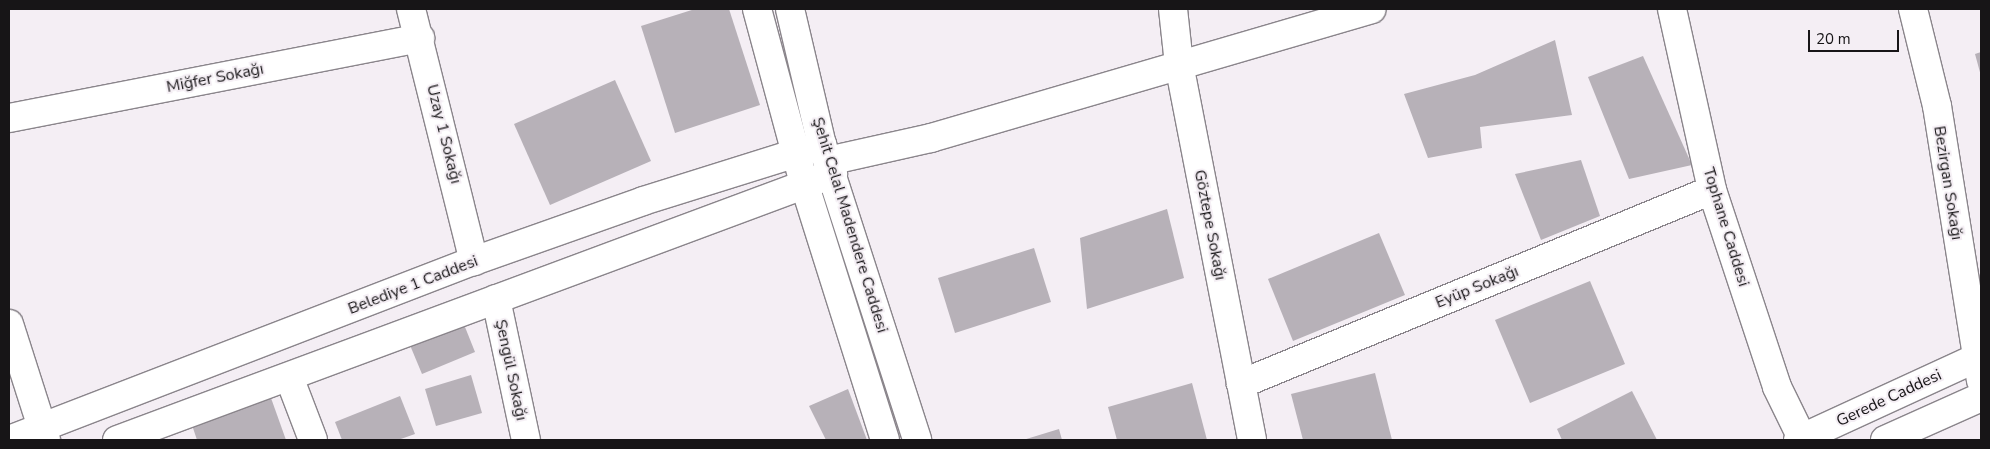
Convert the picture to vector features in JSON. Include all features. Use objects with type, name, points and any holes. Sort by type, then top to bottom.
[{"type":"street","name":"Uzay 1 Sokağı","points":[[411,9],[420,38],[474,261]]},
{"type":"street","name":"Şehit Celal Madendere Caddesi","points":[[756,9],[804,183],[885,440]]},
{"type":"street","name":"Şehit Celal Madendere Caddesi","points":[[790,9],[828,160],[917,440]]},
{"type":"street","name":"Göztepe Sokağı","points":[[1173,9],[1179,64],[1252,440]]},
{"type":"street","points":[[117,440],[804,183],[828,160],[931,138],[1372,9]]},
{"type":"street","name":"Tophane Caddesi","points":[[1672,9],[1712,190],[1777,386],[1801,440]]},
{"type":"street","name":"Bezirgan Sokağı","points":[[1913,9],[1937,106],[1979,365]]},
{"type":"street","name":"Miğfer Sokağı","points":[[9,118],[420,38]]},
{"type":"street","name":"Belediye 1 Caddesi","points":[[9,440],[44,434],[474,261],[643,201],[796,154],[828,160]]},
{"type":"street","name":"Eyüp Sokağı","points":[[1241,384],[1712,190]]},
{"type":"street","name":"Şengül Sokağı","points":[[496,299],[526,440]]},
{"type":"street","points":[[9,324],[44,434]]},
{"type":"street","name":"Gerede Caddesi","points":[[1801,440],[1979,365]]},
{"type":"street","points":[[289,377],[313,440]]},
{"type":"street","points":[[1885,440],[1981,397]]},
{"type":"building","points":[[695,9],[729,9],[760,105],[675,133],[641,26]]},
{"type":"building","points":[[1555,40],[1572,115],[1480,127],[1482,148],[1428,158],[1404,94],[1475,75]]},
{"type":"building","points":[[1981,52],[1981,76],[1975,54]]},
{"type":"building","points":[[1643,56],[1692,165],[1629,179],[1588,77]]},
{"type":"building","points":[[615,80],[651,161],[550,205],[514,124]]},
{"type":"building","points":[[1581,160],[1600,216],[1541,240],[1515,174]]},
{"type":"building","points":[[1167,209],[1184,278],[1087,309],[1080,238]]},
{"type":"building","points":[[1379,233],[1405,295],[1293,341],[1268,279]]},
{"type":"building","points":[[1034,248],[1051,302],[955,333],[938,278]]},
{"type":"building","points":[[1590,281],[1625,364],[1530,403],[1495,320]]},
{"type":"building","points":[[461,317],[475,352],[422,374],[407,338]]},
{"type":"building","points":[[1375,373],[1392,440],[1303,440],[1291,394]]},
{"type":"building","points":[[471,375],[482,413],[436,426],[425,389]]},
{"type":"building","points":[[1192,383],[1207,440],[1117,440],[1108,407]]},
{"type":"building","points":[[848,389],[867,440],[826,440],[809,406]]},
{"type":"building","points":[[1632,391],[1657,440],[1562,440],[1557,429]]},
{"type":"building","points":[[400,396],[415,434],[398,440],[342,440],[335,422]]},
{"type":"building","points":[[271,398],[286,440],[197,440],[192,425]]},
{"type":"building","points":[[1059,429],[1062,440],[1023,440]]}]
